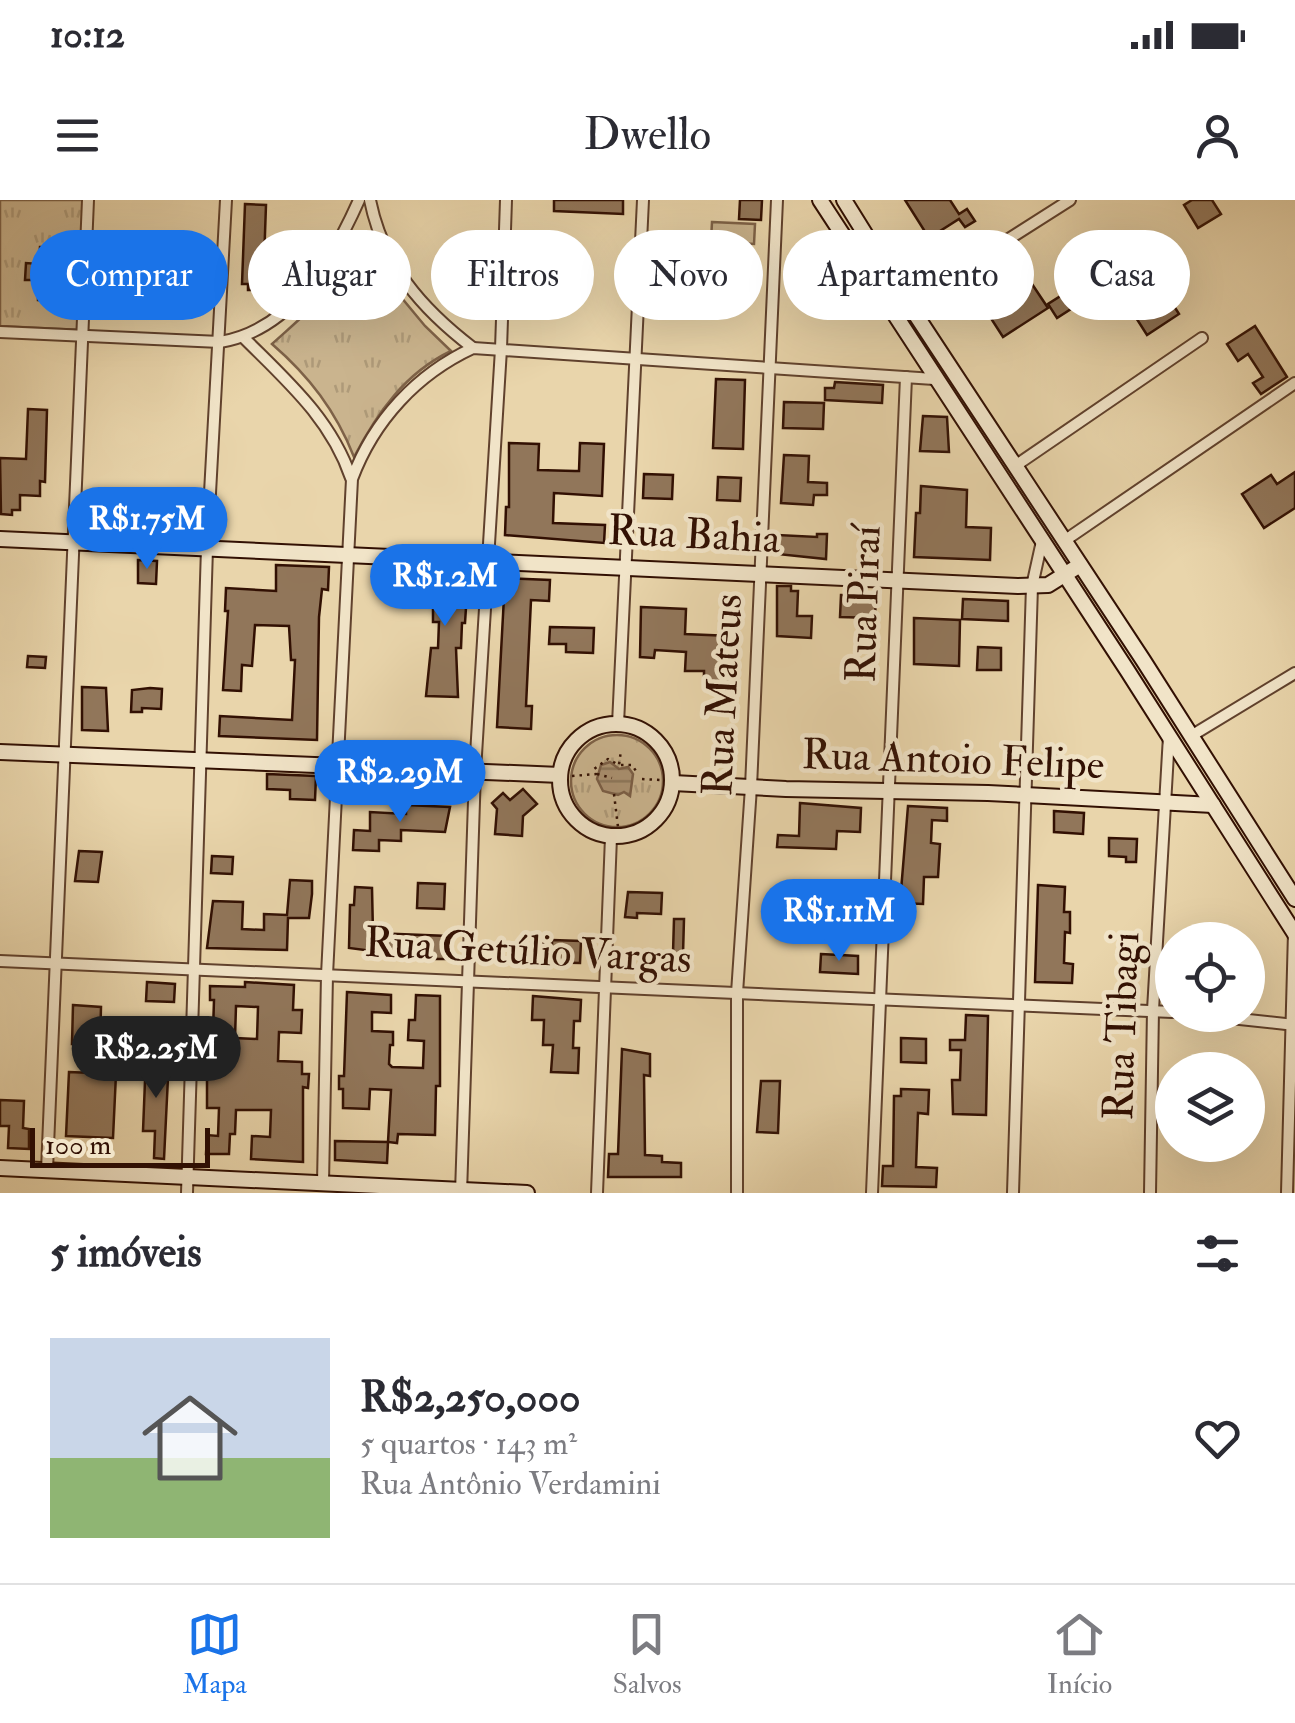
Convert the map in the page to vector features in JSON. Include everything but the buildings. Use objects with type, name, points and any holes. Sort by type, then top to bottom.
[{"type":"street","points":[[47,1170],[88,200]]},
{"type":"street","points":[[188,1185],[207,548],[226,200]]},
{"type":"street","points":[[0,332],[220,342],[244,338],[304,293],[327,263],[358,200]]},
{"type":"street","points":[[370,200],[375,227],[409,290],[436,320],[473,348]]},
{"type":"street","points":[[461,1192],[475,771],[501,349],[506,200]]},
{"type":"street","points":[[618,724],[643,200]]},
{"type":"street","name":"Rua Mateus","points":[[737,1193],[737,993],[752,788],[777,200]]},
{"type":"street","points":[[820,200],[1294,933],[1287,1193]]},
{"type":"street","points":[[844,200],[863,230]]},
{"type":"street","points":[[1023,230],[1070,200]]},
{"type":"street","points":[[919,320],[1294,894]]},
{"type":"street","points":[[244,338],[318,414],[342,452],[352,478]]},
{"type":"street","points":[[1015,466],[1202,338]]},
{"type":"street","points":[[323,1184],[327,974],[352,478],[370,439],[399,400],[442,362],[473,348],[934,378]]},
{"type":"street","name":"Rua Piraí","points":[[872,1193],[906,377]]},
{"type":"street","points":[[1064,540],[1295,383]]},
{"type":"street","name":"Rua Bahia","points":[[0,540],[1032,586],[1048,585],[1080,565]]},
{"type":"street","points":[[1013,1193],[1032,586],[1042,542]]},
{"type":"street","points":[[1191,736],[1295,674]]},
{"type":"street","points":[[618,724],[651,736],[670,765],[669,801],[660,816],[630,835],[594,832],[579,823],[561,793],[573,744],[601,726],[618,724]]},
{"type":"street","name":"Rua Tibagi","points":[[1150,1193],[1152,1010],[1169,736]]},
{"type":"street","points":[[0,752],[565,776]]},
{"type":"street","name":"Rua Antoio Felipe","points":[[668,782],[1213,805]]},
{"type":"street","points":[[1213,805],[1228,796]]},
{"type":"street","points":[[597,1193],[615,832]]},
{"type":"street","name":"Rua Getúlio Vargas","points":[[0,961],[1155,1010]]},
{"type":"street","points":[[1265,1022],[1294,1025]]},
{"type":"street","points":[[0,1168],[188,1185],[323,1184],[527,1193]]},
{"type":"path","points":[[619,764],[621,750]]},
{"type":"path","points":[[596,774],[594,769],[608,758],[632,765],[638,774]]},
{"type":"path","points":[[565,776],[596,774],[612,778]]},
{"type":"path","points":[[642,780],[668,782]]},
{"type":"path","points":[[614,794],[615,832]]},
{"type":"green space","points":[[0,200],[86,200],[85,230],[30,230],[30,320],[80,320],[80,330],[0,326]]},
{"type":"green space","points":[[712,222],[755,224],[755,230],[712,230]]},
{"type":"green space","points":[[411,309],[451,351],[420,371],[394,396],[354,457],[320,395],[272,344],[298,320],[411,320]]},
{"type":"green space","points":[[608,735],[626,735],[643,742],[656,755],[663,781],[656,807],[643,820],[626,827],[608,827],[591,820],[578,807],[571,790],[571,772],[578,755],[591,742]]},
{"type":"shaded area","points":[[610,762],[619,769],[628,767],[633,774],[630,796],[603,791],[597,779],[601,765]]}]
